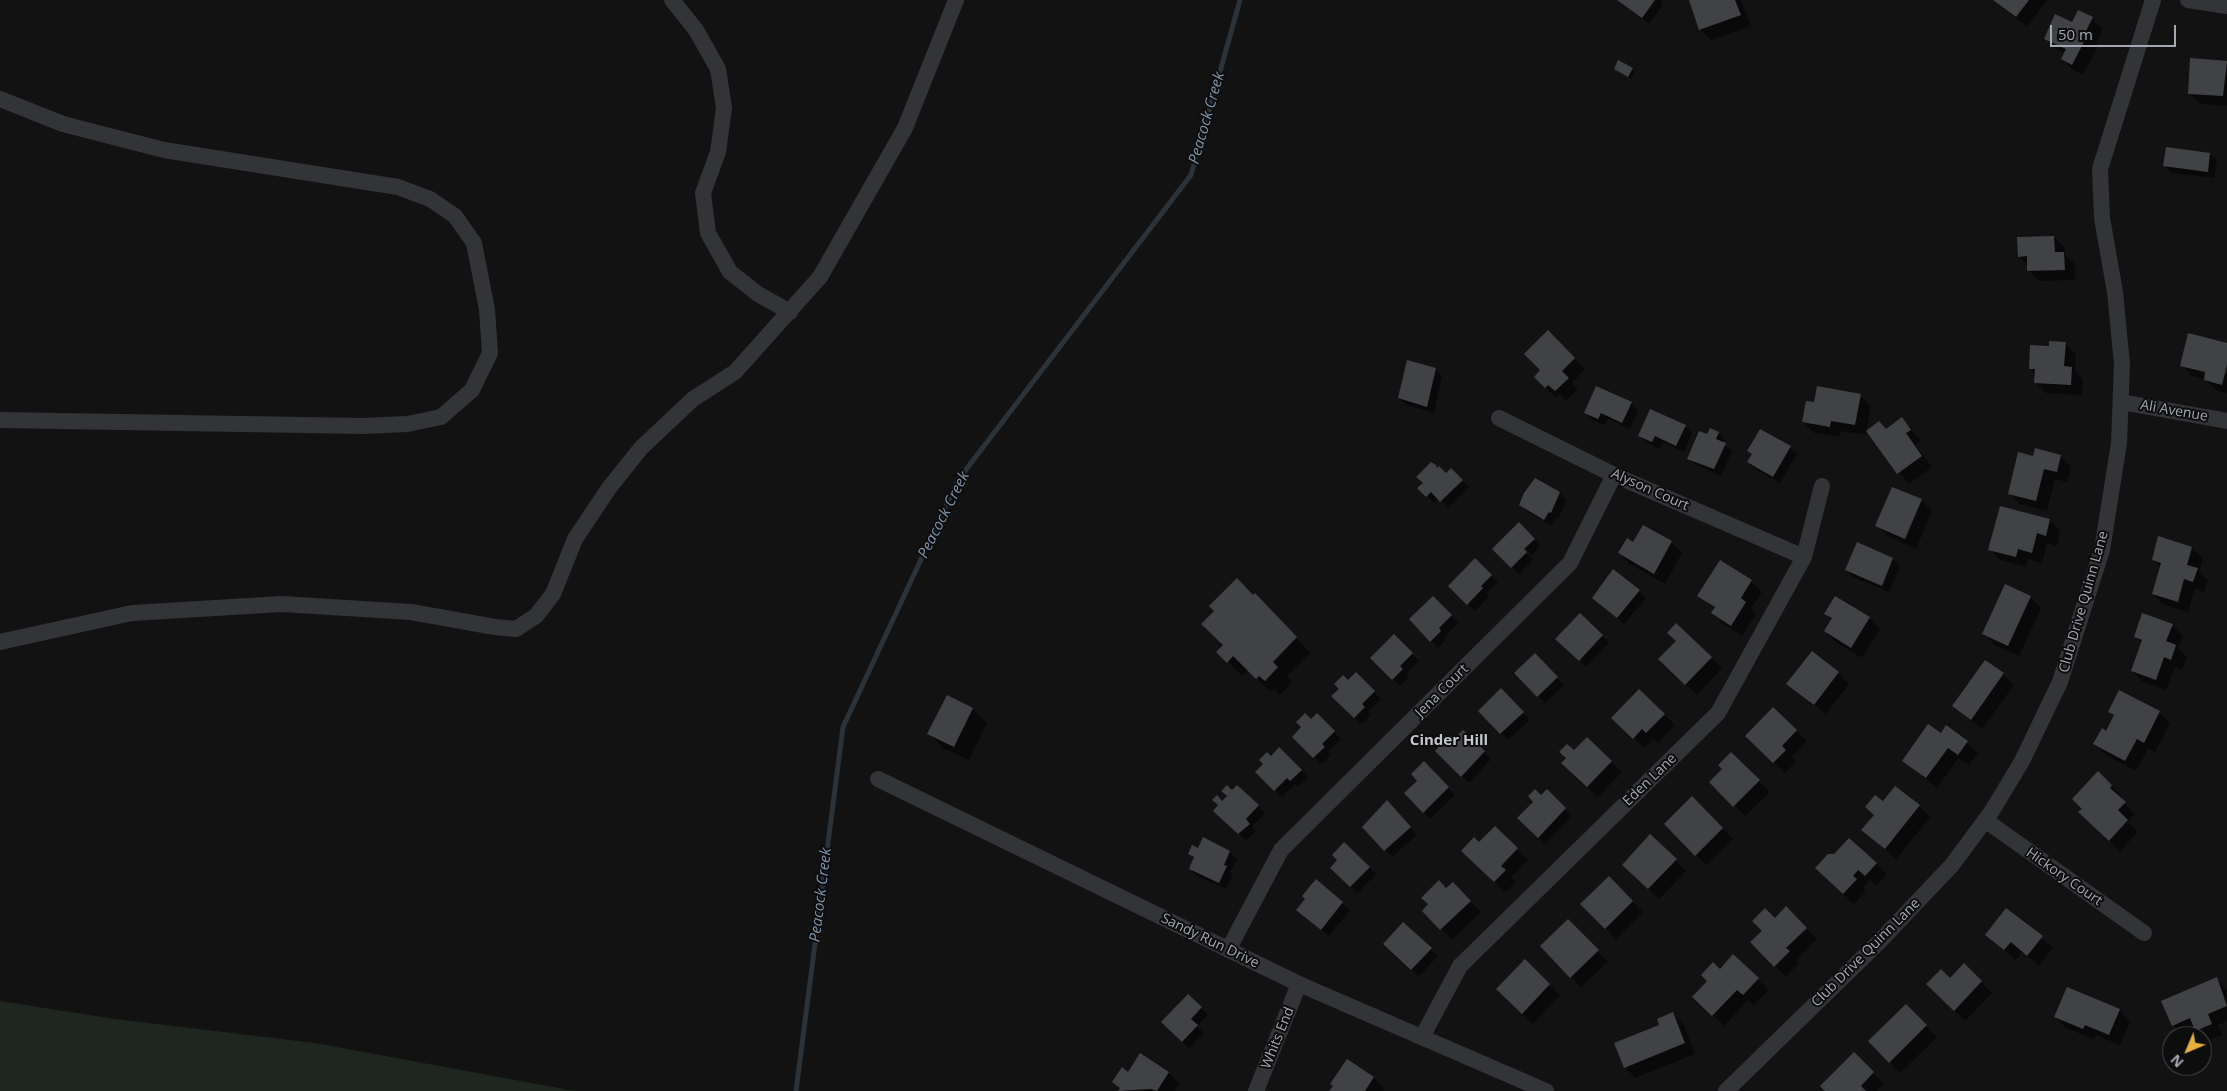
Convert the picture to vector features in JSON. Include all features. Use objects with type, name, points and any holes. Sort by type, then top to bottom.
[{"type":"street","points":[[672,0],[696,30],[718,69],[724,108],[718,152],[702,194],[708,233],[730,272],[758,294],[790,312]]},
{"type":"street","points":[[0,642],[132,613],[282,604],[411,612],[495,627],[516,628],[536,616],[553,594],[575,539],[609,488],[641,448],[693,399],[735,372],[820,277],[905,128],[956,0]]},
{"type":"street","name":"Club Drive Quinn Lane","points":[[1726,1091],[1879,942],[1952,865],[1985,820],[2022,761],[2060,682],[2102,550],[2120,443],[2122,364],[2116,292],[2102,218],[2100,169],[2153,0]]},
{"type":"street","points":[[2188,0],[2227,6]]},
{"type":"street","points":[[0,99],[63,124],[164,150],[398,187],[430,199],[454,216],[474,243],[487,310],[490,353],[472,390],[441,416],[406,424],[363,426],[0,420]]},
{"type":"street","name":"Ali Avenue","points":[[2121,402],[2227,421]]},
{"type":"street","name":"Alyson Court","points":[[1499,418],[1614,475],[1804,557]]},
{"type":"street","name":"Jena Court","points":[[1228,950],[1281,850],[1570,563],[1614,475]]},
{"type":"street","name":"Eden Lane","points":[[1422,1037],[1460,966],[1718,713],[1804,557],[1822,486]]},
{"type":"street","name":"Sandy Run Drive","points":[[878,779],[1299,984],[1546,1091]]},
{"type":"street","name":"Hickory Court","points":[[1985,820],[2144,933]]},
{"type":"street","name":"Whits End","points":[[1256,1091],[1299,984]]},
{"type":"shaded area","points":[[0,1001],[115,1019],[315,1043],[575,1091],[0,1091]]},
{"type":"building","points":[[1617,0],[1655,0],[1642,18]]},
{"type":"building","points":[[1689,0],[1735,0],[1741,15],[1699,30]]},
{"type":"building","points":[[1993,0],[2029,0],[2016,17]]},
{"type":"building","points":[[2078,10],[2093,17],[2085,33],[2088,34],[2072,65],[2061,59],[2066,49],[2044,39],[2055,14],[2072,22]]},
{"type":"building","points":[[2190,58],[2227,61],[2223,96],[2188,94]]},
{"type":"building","points":[[1618,60],[1633,68],[1628,77],[1614,69]]},
{"type":"building","points":[[2166,147],[2210,153],[2208,172],[2163,166]]},
{"type":"building","points":[[2054,236],[2055,252],[2064,252],[2065,270],[2027,271],[2027,256],[2018,257],[2017,237]]},
{"type":"building","points":[[1548,330],[1575,358],[1562,371],[1569,378],[1555,391],[1548,385],[1545,388],[1534,377],[1540,370],[1524,354]]},
{"type":"building","points":[[2188,333],[2227,343],[2227,365],[2222,385],[2204,380],[2205,372],[2180,366]]},
{"type":"building","points":[[2049,341],[2066,342],[2064,366],[2072,367],[2071,385],[2034,383],[2035,369],[2029,369],[2030,345],[2049,346]]},
{"type":"building","points":[[1407,360],[1436,368],[1427,407],[1398,398]]},
{"type":"building","points":[[1596,386],[1632,402],[1622,423],[1601,413],[1598,419],[1584,413]]},
{"type":"building","points":[[1817,386],[1861,394],[1855,425],[1831,421],[1830,427],[1802,422],[1806,401],[1814,402]]},
{"type":"building","points":[[1650,409],[1686,425],[1676,446],[1655,436],[1652,442],[1638,436]]},
{"type":"building","points":[[1902,417],[1911,430],[1906,433],[1922,456],[1897,474],[1866,431],[1879,421],[1886,429]]},
{"type":"building","points":[[1710,428],[1719,432],[1716,439],[1726,443],[1714,469],[1687,459],[1699,431],[1707,434]]},
{"type":"building","points":[[1760,429],[1791,446],[1773,477],[1747,462],[1752,454],[1747,451]]},
{"type":"building","points":[[2035,448],[2061,455],[2057,472],[2044,469],[2036,501],[2008,494],[2018,452],[2033,456]]},
{"type":"building","points":[[1431,462],[1437,468],[1439,466],[1446,473],[1451,468],[1463,480],[1440,502],[1431,492],[1426,497],[1417,488],[1423,483],[1416,477]]},
{"type":"building","points":[[1535,478],[1560,492],[1551,513],[1549,512],[1544,520],[1519,505],[1524,493]]},
{"type":"building","points":[[1892,487],[1922,499],[1905,539],[1875,526]]},
{"type":"building","points":[[2000,506],[2050,519],[2046,536],[2037,533],[2032,553],[2018,549],[2016,557],[1988,550]]},
{"type":"building","points":[[1519,522],[1535,539],[1524,549],[1527,552],[1511,568],[1492,549]]},
{"type":"building","points":[[1643,525],[1672,541],[1654,574],[1618,553],[1627,538],[1633,542]]},
{"type":"building","points":[[2158,536],[2192,547],[2187,565],[2198,568],[2193,582],[2184,579],[2178,602],[2152,594],[2161,563],[2152,560]]},
{"type":"building","points":[[1857,542],[1893,558],[1882,586],[1845,570]]},
{"type":"building","points":[[1475,558],[1492,575],[1467,605],[1448,586]]},
{"type":"building","points":[[1720,560],[1752,580],[1741,598],[1746,602],[1731,626],[1711,613],[1715,607],[1697,596]]},
{"type":"building","points":[[1613,569],[1640,590],[1617,618],[1592,598]]},
{"type":"building","points":[[1237,578],[1253,595],[1255,593],[1297,637],[1273,662],[1278,667],[1265,681],[1259,676],[1256,679],[1233,656],[1227,663],[1216,652],[1223,645],[1201,624],[1214,611],[1209,606]]},
{"type":"building","points":[[2005,584],[2031,596],[2008,646],[1982,634]]},
{"type":"building","points":[[1433,596],[1452,615],[1439,628],[1441,631],[1430,642],[1409,619]]},
{"type":"building","points":[[1835,596],[1870,617],[1851,648],[1824,631],[1832,618],[1824,614]]},
{"type":"building","points":[[1580,613],[1603,635],[1579,661],[1555,639]]},
{"type":"building","points":[[2142,613],[2173,624],[2166,641],[2176,645],[2171,660],[2164,657],[2156,680],[2131,671],[2142,640],[2134,637]]},
{"type":"building","points":[[1676,623],[1712,657],[1685,685],[1658,659],[1676,641],[1667,633]]},
{"type":"building","points":[[1394,634],[1413,653],[1400,666],[1403,669],[1392,680],[1370,658]]},
{"type":"building","points":[[1812,651],[1839,672],[1814,705],[1786,684]]},
{"type":"building","points":[[1535,653],[1558,677],[1537,697],[1514,673]]},
{"type":"building","points":[[1985,660],[2004,673],[1971,720],[1952,706]]},
{"type":"building","points":[[1356,672],[1375,691],[1362,704],[1365,707],[1354,718],[1331,696],[1339,689],[1334,684],[1343,675],[1348,680]]},
{"type":"building","points":[[1501,688],[1524,712],[1500,734],[1478,711]]},
{"type":"building","points":[[1639,689],[1665,714],[1646,733],[1642,729],[1633,739],[1611,718]]},
{"type":"building","points":[[2119,690],[2160,711],[2144,743],[2137,739],[2125,761],[2093,744],[2102,728],[2106,731],[2114,715],[2108,712]]},
{"type":"building","points":[[947,695],[973,708],[954,747],[927,734]]},
{"type":"building","points":[[1773,707],[1797,730],[1782,746],[1786,750],[1773,763],[1745,736]]},
{"type":"building","points":[[1305,713],[1311,719],[1317,713],[1335,731],[1322,744],[1325,747],[1313,758],[1292,737],[1301,727],[1296,722]]},
{"type":"building","points":[[1928,724],[1941,733],[1946,725],[1968,741],[1958,755],[1948,748],[1926,778],[1902,761]]},
{"type":"building","points":[[1463,730],[1485,751],[1461,777],[1435,751],[1448,737],[1452,741]]},
{"type":"building","points":[[1587,737],[1612,761],[1587,787],[1561,763],[1566,758],[1559,752],[1567,744],[1574,750]]},
{"type":"building","points":[[1279,747],[1302,770],[1290,781],[1287,778],[1274,791],[1255,772],[1263,764],[1259,760],[1267,752],[1271,756]]},
{"type":"building","points":[[1731,752],[1760,780],[1733,807],[1709,782],[1722,769],[1718,765]]},
{"type":"building","points":[[1424,761],[1449,787],[1423,813],[1404,793],[1417,781],[1411,774]]},
{"type":"building","points":[[2098,771],[2112,785],[2110,788],[2126,802],[2118,810],[2128,820],[2109,841],[2078,812],[2082,809],[2072,799]]},
{"type":"building","points":[[1227,785],[1232,790],[1237,785],[1259,805],[1246,819],[1250,824],[1238,834],[1213,811],[1218,805],[1212,800],[1217,795],[1222,801],[1227,796],[1221,791]]},
{"type":"building","points":[[1895,786],[1920,805],[1885,849],[1861,830],[1874,815],[1865,807],[1875,795],[1883,801]]},
{"type":"building","points":[[1535,789],[1541,795],[1547,789],[1566,808],[1538,838],[1517,818],[1533,802],[1528,796]]},
{"type":"building","points":[[1692,796],[1723,828],[1695,856],[1664,824]]},
{"type":"building","points":[[1387,800],[1411,827],[1384,851],[1362,827]]},
{"type":"building","points":[[1495,826],[1518,848],[1501,866],[1506,870],[1494,882],[1461,851],[1474,837],[1479,842]]},
{"type":"building","points":[[1650,834],[1677,859],[1648,889],[1622,865]]},
{"type":"building","points":[[1203,837],[1230,851],[1224,865],[1227,866],[1219,883],[1189,869],[1194,857],[1188,854],[1192,845],[1198,848]]},
{"type":"building","points":[[1849,838],[1877,863],[1865,876],[1858,870],[1853,876],[1857,879],[1843,894],[1815,868],[1828,854],[1834,854]]},
{"type":"building","points":[[1344,842],[1370,867],[1350,887],[1330,868],[1337,860],[1332,855]]},
{"type":"building","points":[[1609,876],[1633,901],[1605,929],[1580,904]]},
{"type":"building","points":[[1316,879],[1343,902],[1321,930],[1296,910],[1305,899],[1302,896]]},
{"type":"building","points":[[1439,880],[1446,888],[1453,882],[1471,901],[1440,930],[1422,911],[1428,904],[1421,898]]},
{"type":"building","points":[[1786,906],[1807,928],[1786,948],[1790,951],[1774,967],[1750,942],[1762,931],[1752,921],[1765,908],[1775,918]]},
{"type":"building","points":[[2006,908],[2043,936],[2027,956],[2011,942],[2004,950],[1985,935]]},
{"type":"building","points":[[1568,919],[1599,950],[1570,978],[1540,946]]},
{"type":"building","points":[[1403,922],[1432,948],[1411,970],[1383,944]]},
{"type":"building","points":[[1733,954],[1759,978],[1743,995],[1737,990],[1712,1016],[1692,997],[1707,981],[1701,975],[1713,962],[1720,969]]},
{"type":"building","points":[[1525,959],[1550,984],[1522,1014],[1496,989]]},
{"type":"building","points":[[1964,963],[1982,981],[1954,1011],[1926,984],[1941,969],[1950,978]]},
{"type":"building","points":[[2217,977],[2227,1006],[2208,1014],[2212,1024],[2207,1026],[2193,1026],[2190,1018],[2172,1026],[2161,1001]]},
{"type":"building","points":[[2067,987],[2120,1009],[2109,1035],[2085,1025],[2083,1029],[2054,1017]]},
{"type":"building","points":[[1188,994],[1202,1007],[1191,1019],[1198,1025],[1182,1042],[1161,1022]]},
{"type":"building","points":[[1906,1004],[1927,1025],[1889,1063],[1868,1041]]},
{"type":"building","points":[[1673,1012],[1685,1043],[1624,1068],[1614,1043],[1659,1025],[1657,1019]]},
{"type":"building","points":[[1854,1052],[1874,1072],[1861,1086],[1866,1091],[1825,1091],[1820,1086]]},
{"type":"building","points":[[1140,1053],[1169,1072],[1157,1091],[1151,1089],[1118,1091],[1120,1088],[1112,1082],[1122,1067],[1128,1072]]},
{"type":"building","points":[[1347,1059],[1374,1077],[1365,1091],[1329,1091],[1333,1086],[1330,1084]]},
{"type":"waterway","name":"Peacock Creek","points":[[796,1091],[843,727],[958,480],[1191,175],[1240,0]]},
{"type":"district","name":"Cinder Hill","points":[[1449,741]]}]
